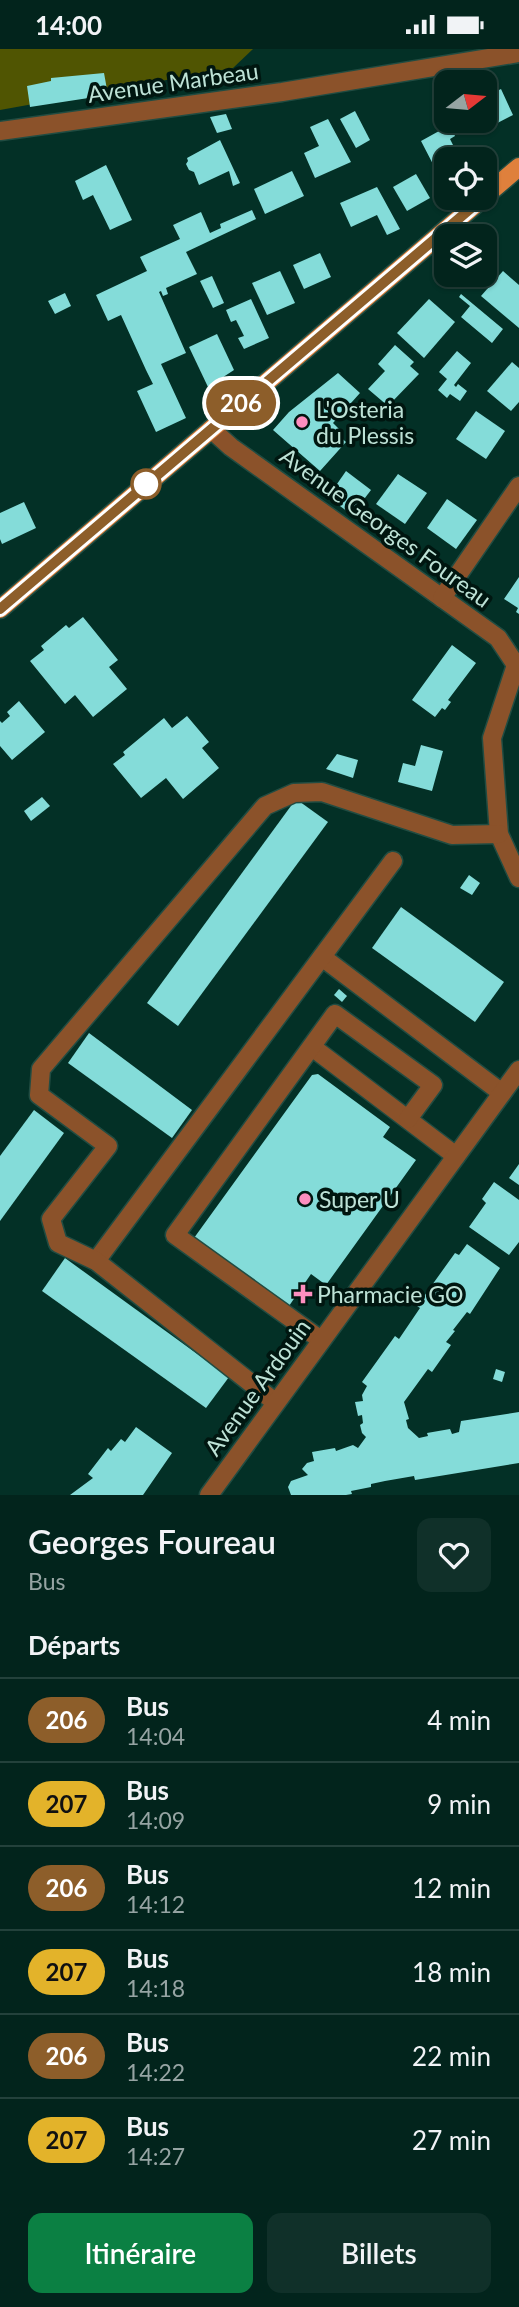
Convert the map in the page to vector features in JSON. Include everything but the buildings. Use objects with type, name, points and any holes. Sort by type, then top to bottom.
[{"type":"main road","points":[[497,186],[519,167]]},
{"type":"main road","points":[[0,609],[469,210]]},
{"type":"street","name":"Avenue Marbeau","points":[[0,131],[282,92],[519,53]]},
{"type":"street","name":"Avenue Georges Foureau","points":[[211,429],[231,447],[498,638],[516,665],[492,739],[499,834],[519,878]]},
{"type":"street","points":[[442,598],[519,486]]},
{"type":"street","points":[[275,1402],[96,1261],[58,1243],[51,1219],[108,1146],[39,1095],[41,1069],[265,806],[294,793],[322,792],[452,835],[499,834]]},
{"type":"street","points":[[96,1261],[393,861]]},
{"type":"street","points":[[322,957],[502,1093]]},
{"type":"street","points":[[321,1340],[175,1235],[335,1014],[433,1085],[408,1119]]},
{"type":"street","points":[[312,1047],[456,1156]]},
{"type":"street","name":"Avenue Ardouin","points":[[209,1495],[519,1070]]},
{"type":"shaded area","points":[[0,49],[253,49],[233,68],[0,110]]},
{"type":"bus line","name":"206","points":[[0,609],[469,210]]},
{"type":"place","name":"L'Osteria du Plessis","points":[[302,422]]},
{"type":"place","name":"Super U","points":[[305,1199]]},
{"type":"place","name":"Pharmacie GO","points":[[303,1294]]}]
